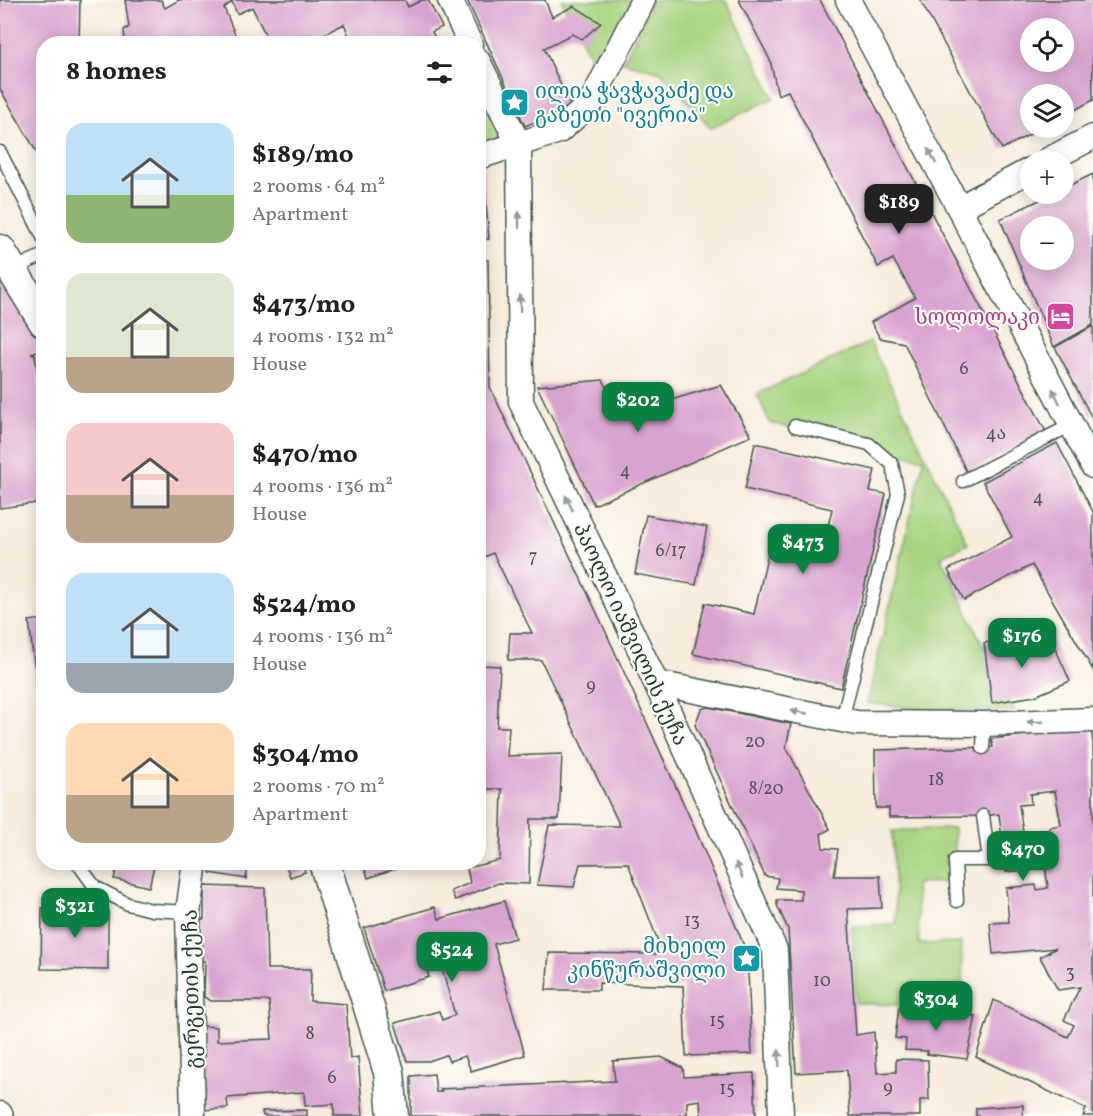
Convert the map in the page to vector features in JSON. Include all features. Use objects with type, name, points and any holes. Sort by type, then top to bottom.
[{"type":"street","points":[[450,0],[466,36]]},
{"type":"street","points":[[486,155],[559,130],[591,103],[643,0]]},
{"type":"street","points":[[848,0],[1093,466]]},
{"type":"street","points":[[486,77],[519,145]]},
{"type":"street","points":[[1067,150],[1093,136]]},
{"type":"street","name":"პაოლო იაშვილის ქუჩა","points":[[519,145],[521,402],[656,683],[775,950],[781,1116]]},
{"type":"street","points":[[959,208],[1020,175]]},
{"type":"street","points":[[6,260],[36,309]]},
{"type":"street","points":[[656,683],[857,723],[984,736],[1093,720]]},
{"type":"street","name":"გერგეთის ქუჩა","points":[[193,1116],[188,912],[194,870]]},
{"type":"street","points":[[327,870],[387,1063],[393,1116]]},
{"type":"lane","points":[[0,152],[36,223]]},
{"type":"lane","points":[[6,260],[36,256]]},
{"type":"lane","points":[[963,481],[1071,425]]},
{"type":"lane","points":[[795,426],[869,444],[892,464],[898,494],[842,720]]},
{"type":"lane","points":[[957,901],[955,860],[989,860],[983,816]]},
{"type":"lane","points":[[83,870],[95,887],[128,904],[152,910],[188,912]]},
{"type":"green space","points":[[562,0],[633,0],[598,72]]},
{"type":"green space","points":[[652,0],[726,0],[774,98],[711,128],[661,72],[623,62]]},
{"type":"green space","points":[[486,99],[502,134],[501,142],[486,148]]},
{"type":"green space","points":[[870,342],[968,544],[941,557],[1014,711],[929,710],[867,703],[924,459],[770,423],[757,394]]},
{"type":"green space","points":[[954,828],[956,882],[916,883],[919,944],[961,943],[964,1009],[856,1003],[852,926],[896,924],[892,831]]},
{"type":"building","points":[[0,0],[80,0],[79,36],[36,36],[36,151],[0,89]]},
{"type":"building","points":[[125,0],[161,0],[165,8],[179,0],[405,0],[408,7],[422,0],[428,0],[442,27],[432,32],[434,36],[349,36],[344,24],[320,36],[266,36],[252,7],[237,14],[232,2],[224,8],[236,36],[124,36],[124,30],[129,27]]},
{"type":"building","points":[[467,0],[545,0],[552,17],[574,6],[601,23],[582,39],[572,34],[544,48],[571,107],[525,126],[486,41],[486,36],[484,36]]},
{"type":"building","points":[[739,0],[820,0],[1046,432],[967,473],[904,343],[880,338],[871,322],[915,298],[893,259],[878,267],[788,91],[778,95],[770,60]]},
{"type":"building","points":[[920,0],[1092,0],[1093,100],[1074,110],[1074,84],[1020,84],[1020,138],[1023,138],[1002,149]]},
{"type":"building","points":[[1093,174],[1093,325],[1054,347],[1022,270],[1074,270],[1074,216],[1020,216],[1020,266],[1000,219],[1031,204],[1074,204],[1074,183]]},
{"type":"building","points":[[486,204],[489,239],[486,239]]},
{"type":"building","points":[[486,260],[488,260],[490,387],[604,628],[695,829],[747,953],[752,1054],[686,1056],[683,986],[599,983],[599,990],[546,990],[549,953],[663,954],[628,863],[580,864],[574,887],[537,885],[549,825],[620,826],[541,660],[508,660],[510,633],[532,633],[493,553],[486,556]]},
{"type":"building","points":[[0,267],[36,327],[36,351],[31,354],[35,354],[36,362],[36,503],[0,508]]},
{"type":"building","points":[[1093,326],[1093,420],[1055,347]]},
{"type":"building","points":[[603,380],[617,406],[662,384],[668,401],[721,385],[751,436],[594,505],[537,386]]},
{"type":"building","points":[[755,443],[875,470],[870,491],[886,494],[841,688],[693,654],[705,603],[754,614],[769,549],[820,561],[832,509],[745,489]]},
{"type":"building","points":[[1057,443],[1093,512],[1093,670],[1032,565],[964,600],[948,570],[1012,537],[983,482]]},
{"type":"building","points":[[646,515],[707,527],[696,585],[635,574]]},
{"type":"building","points":[[36,620],[36,680],[29,621]]},
{"type":"building","points":[[1027,637],[1029,652],[1052,641],[1070,681],[1035,696],[992,703],[984,643]]},
{"type":"building","points":[[486,665],[500,666],[497,727],[509,727],[507,756],[562,754],[559,819],[530,819],[529,884],[499,883],[455,900],[451,891],[470,883],[467,870],[486,870],[486,863],[500,860],[502,789],[486,789]]},
{"type":"building","points":[[708,707],[791,724],[786,747],[830,829],[821,834],[823,848],[838,849],[834,876],[880,876],[882,908],[848,909],[856,1035],[874,1032],[877,1073],[896,1072],[896,1059],[928,1060],[929,1100],[920,1100],[920,1116],[850,1116],[847,1070],[796,1073],[788,929],[777,900],[801,900],[801,890],[776,888],[778,878],[765,876],[695,725],[701,709]]},
{"type":"building","points":[[1091,728],[1093,744],[1093,1116],[1083,1116],[1086,1109],[976,1057],[994,1000],[1068,1037],[1074,1025],[1064,1020],[1080,987],[1058,990],[1040,957],[1056,948],[993,954],[990,923],[1009,922],[1006,888],[1036,885],[1037,890],[1048,888],[1044,857],[1055,855],[1049,827],[1061,825],[1055,791],[1030,794],[1031,804],[1019,805],[1024,838],[1036,838],[1039,869],[1006,872],[999,814],[889,817],[889,808],[876,808],[875,750],[993,747],[991,739]]},
{"type":"building","points":[[116,870],[153,870],[149,887],[114,879]]},
{"type":"building","points":[[211,870],[248,870],[246,879],[210,873]]},
{"type":"building","points":[[288,870],[304,870],[305,872],[290,877]]},
{"type":"building","points":[[366,870],[391,870],[368,878]]},
{"type":"building","points":[[204,886],[265,888],[267,969],[311,969],[310,1001],[346,1004],[350,1059],[358,1057],[363,1116],[334,1116],[334,1104],[305,1106],[304,1092],[227,1098],[228,1108],[203,1110],[201,1026],[217,1027],[217,1041],[272,1039],[269,1001],[211,1001],[204,997],[205,961],[197,961],[198,919],[204,919]]},
{"type":"building","points":[[504,901],[515,938],[494,944],[525,1055],[471,1071],[465,1056],[449,1061],[446,1055],[429,1061],[407,1061],[395,1023],[439,1011],[442,1020],[455,1015],[441,965],[427,970],[429,977],[384,991],[364,928],[435,907],[439,919]]},
{"type":"building","points":[[42,908],[108,908],[108,970],[41,969]]},
{"type":"building","points":[[899,1007],[976,1016],[967,1059],[927,1054],[928,1051],[905,1050],[906,1039],[895,1038]]},
{"type":"building","points":[[661,1057],[683,1068],[684,1077],[754,1073],[756,1116],[701,1116],[700,1100],[687,1102],[687,1114],[675,1116],[411,1116],[411,1076],[434,1074],[436,1092],[442,1092],[440,1089],[615,1081],[613,1061]]},
{"type":"building","points":[[1023,1105],[1023,1116],[976,1116],[976,1108]]},
{"type":"building","points":[[307,1110],[307,1116],[263,1116],[262,1111]]},
{"type":"place","name":"ილია ჭავჭავაძე და გაზეთი \"ივერია\"","points":[[514,103]]},
{"type":"place","name":"სოლოლაკი","points":[[1061,317]]},
{"type":"place","name":"მიხეილ კინწურაშვილი","points":[[747,958]]}]
